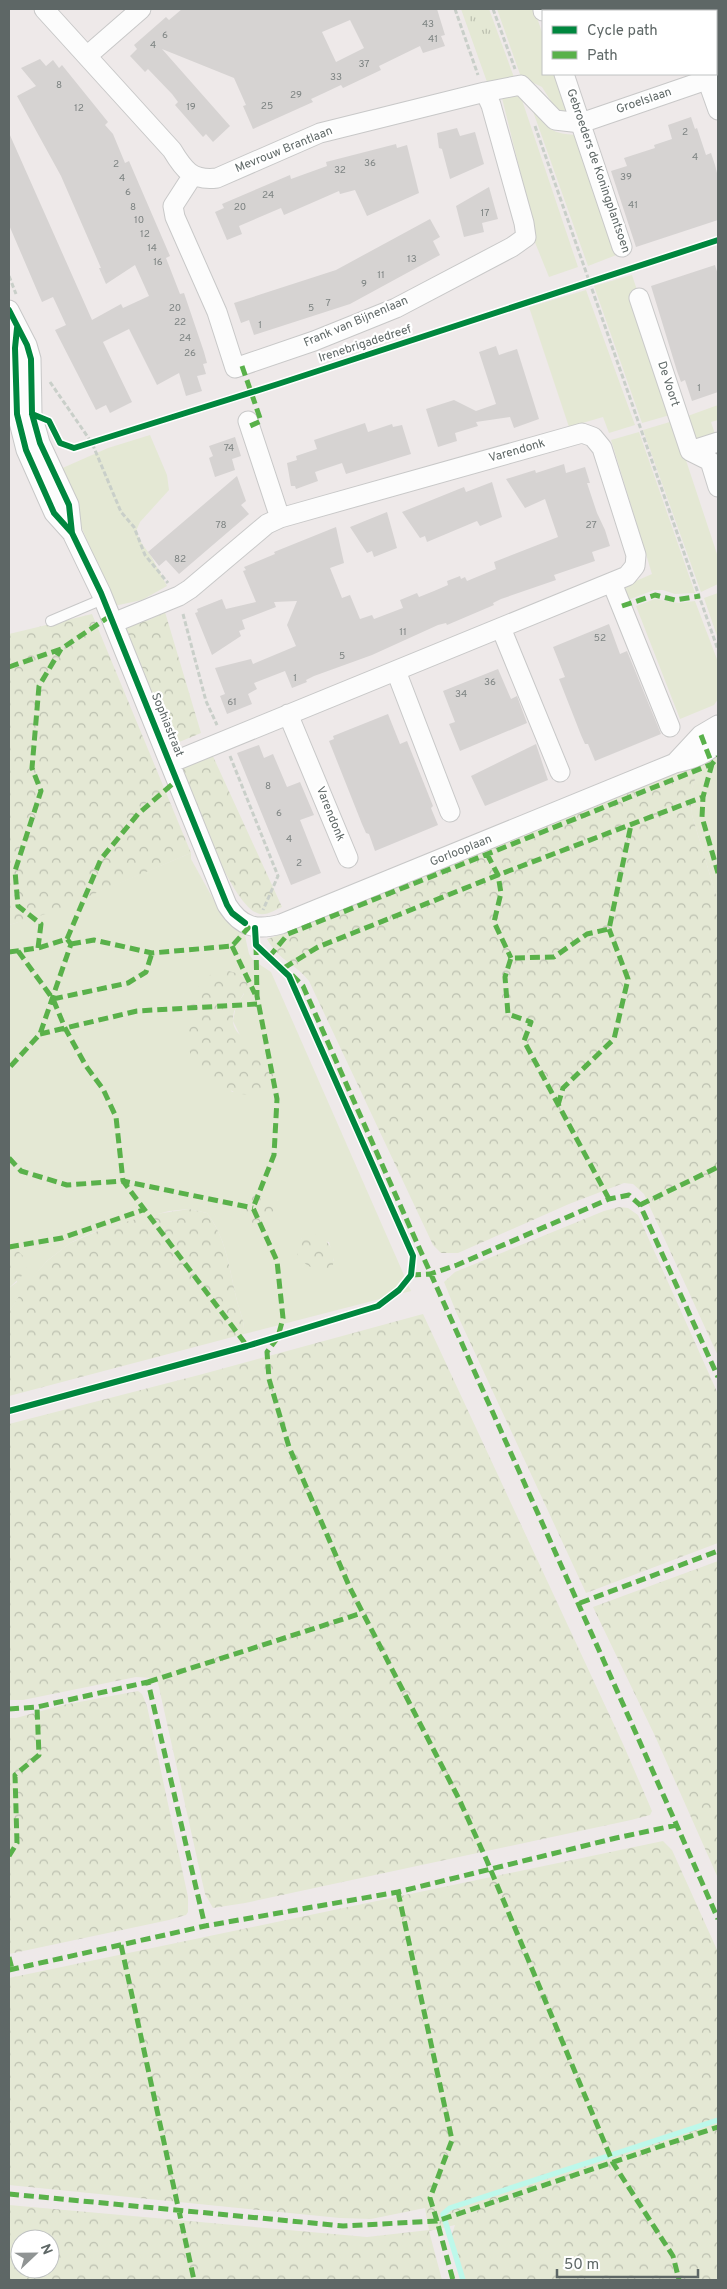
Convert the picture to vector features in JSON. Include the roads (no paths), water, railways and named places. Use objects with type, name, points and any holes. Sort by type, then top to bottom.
[{"type":"street","points":[[44,9],[172,150],[182,166],[193,175]]},
{"type":"street","points":[[87,56],[141,9]]},
{"type":"street","name":"Gebroeders de Koningplantsoen","points":[[564,75],[622,247]]},
{"type":"street","name":"Groelslaan","points":[[581,123],[713,77],[718,110]]},
{"type":"street","name":"Mevrouw Brantlaan","points":[[193,175],[204,180],[217,178],[320,133],[486,92],[521,86],[555,120],[581,123]]},
{"type":"street","name":"Frank van Bijnenlaan","points":[[193,175],[173,206],[175,217],[217,312],[235,368],[314,341],[396,308],[512,247],[526,237],[522,214],[486,92]]},
{"type":"street","name":"De Voort","points":[[640,298],[690,451]]},
{"type":"street","name":"Sophiastraat","points":[[9,310],[16,328],[15,348],[19,414],[26,450],[54,513],[72,532],[103,599],[227,905],[232,913],[250,926]]},
{"type":"street","points":[[248,421],[280,518]]},
{"type":"street","name":"Varendonk","points":[[113,623],[179,596],[190,589],[267,524],[280,518],[582,432],[593,437],[602,448],[636,555],[635,566],[627,576],[170,762]]},
{"type":"street","points":[[690,451],[718,442]]},
{"type":"street","points":[[690,451],[710,461],[718,487]]},
{"type":"street","points":[[612,583],[670,727]]},
{"type":"street","points":[[501,628],[560,772]]},
{"type":"street","points":[[396,671],[450,812]]},
{"type":"street","name":"Varendonk","points":[[288,714],[348,858]]},
{"type":"street","name":"Gorlooplaan","points":[[675,762],[701,736],[718,725]]},
{"type":"street","name":"Gorlooplaan","points":[[250,926],[266,928],[281,924],[675,762],[696,758],[718,742]]},
{"type":"lane","points":[[50,621],[103,599]]},
{"type":"waterway","points":[[463,2280],[443,2214],[450,2208],[718,2120]]}]
